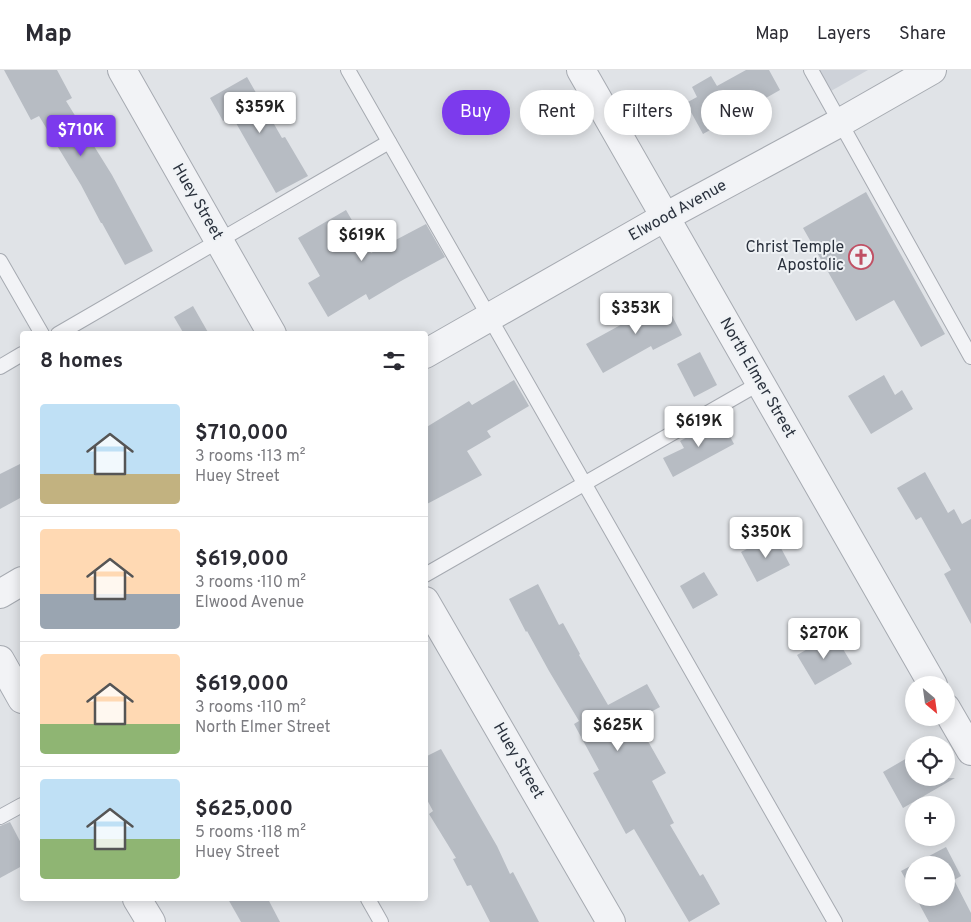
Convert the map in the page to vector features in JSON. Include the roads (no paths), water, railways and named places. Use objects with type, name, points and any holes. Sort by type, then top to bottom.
[{"type":"street","name":"Huey Street","points":[[122,70],[270,331]]},
{"type":"street","name":"North Elmer Street","points":[[581,70],[928,676]]},
{"type":"street","name":"Elwood Avenue","points":[[428,352],[665,217],[841,122],[932,70]]},
{"type":"street","points":[[0,594],[20,582]]},
{"type":"street","name":"Huey Street","points":[[428,606],[611,922]]},
{"type":"street","points":[[0,660],[20,695]]},
{"type":"street","points":[[955,723],[971,751]]},
{"type":"street","points":[[138,901],[151,922]]},
{"type":"lane","points":[[348,70],[835,922]]},
{"type":"lane","points":[[812,70],[971,357]]},
{"type":"lane","points":[[63,331],[389,142]]},
{"type":"lane","points":[[0,261],[40,331]]},
{"type":"lane","points":[[0,367],[20,355]]},
{"type":"lane","points":[[428,573],[760,383]]},
{"type":"lane","points":[[0,817],[20,805]]},
{"type":"lane","points":[[369,901],[381,922]]},
{"type":"place","name":"Christ Temple Apostolic","points":[[861,257]]}]
